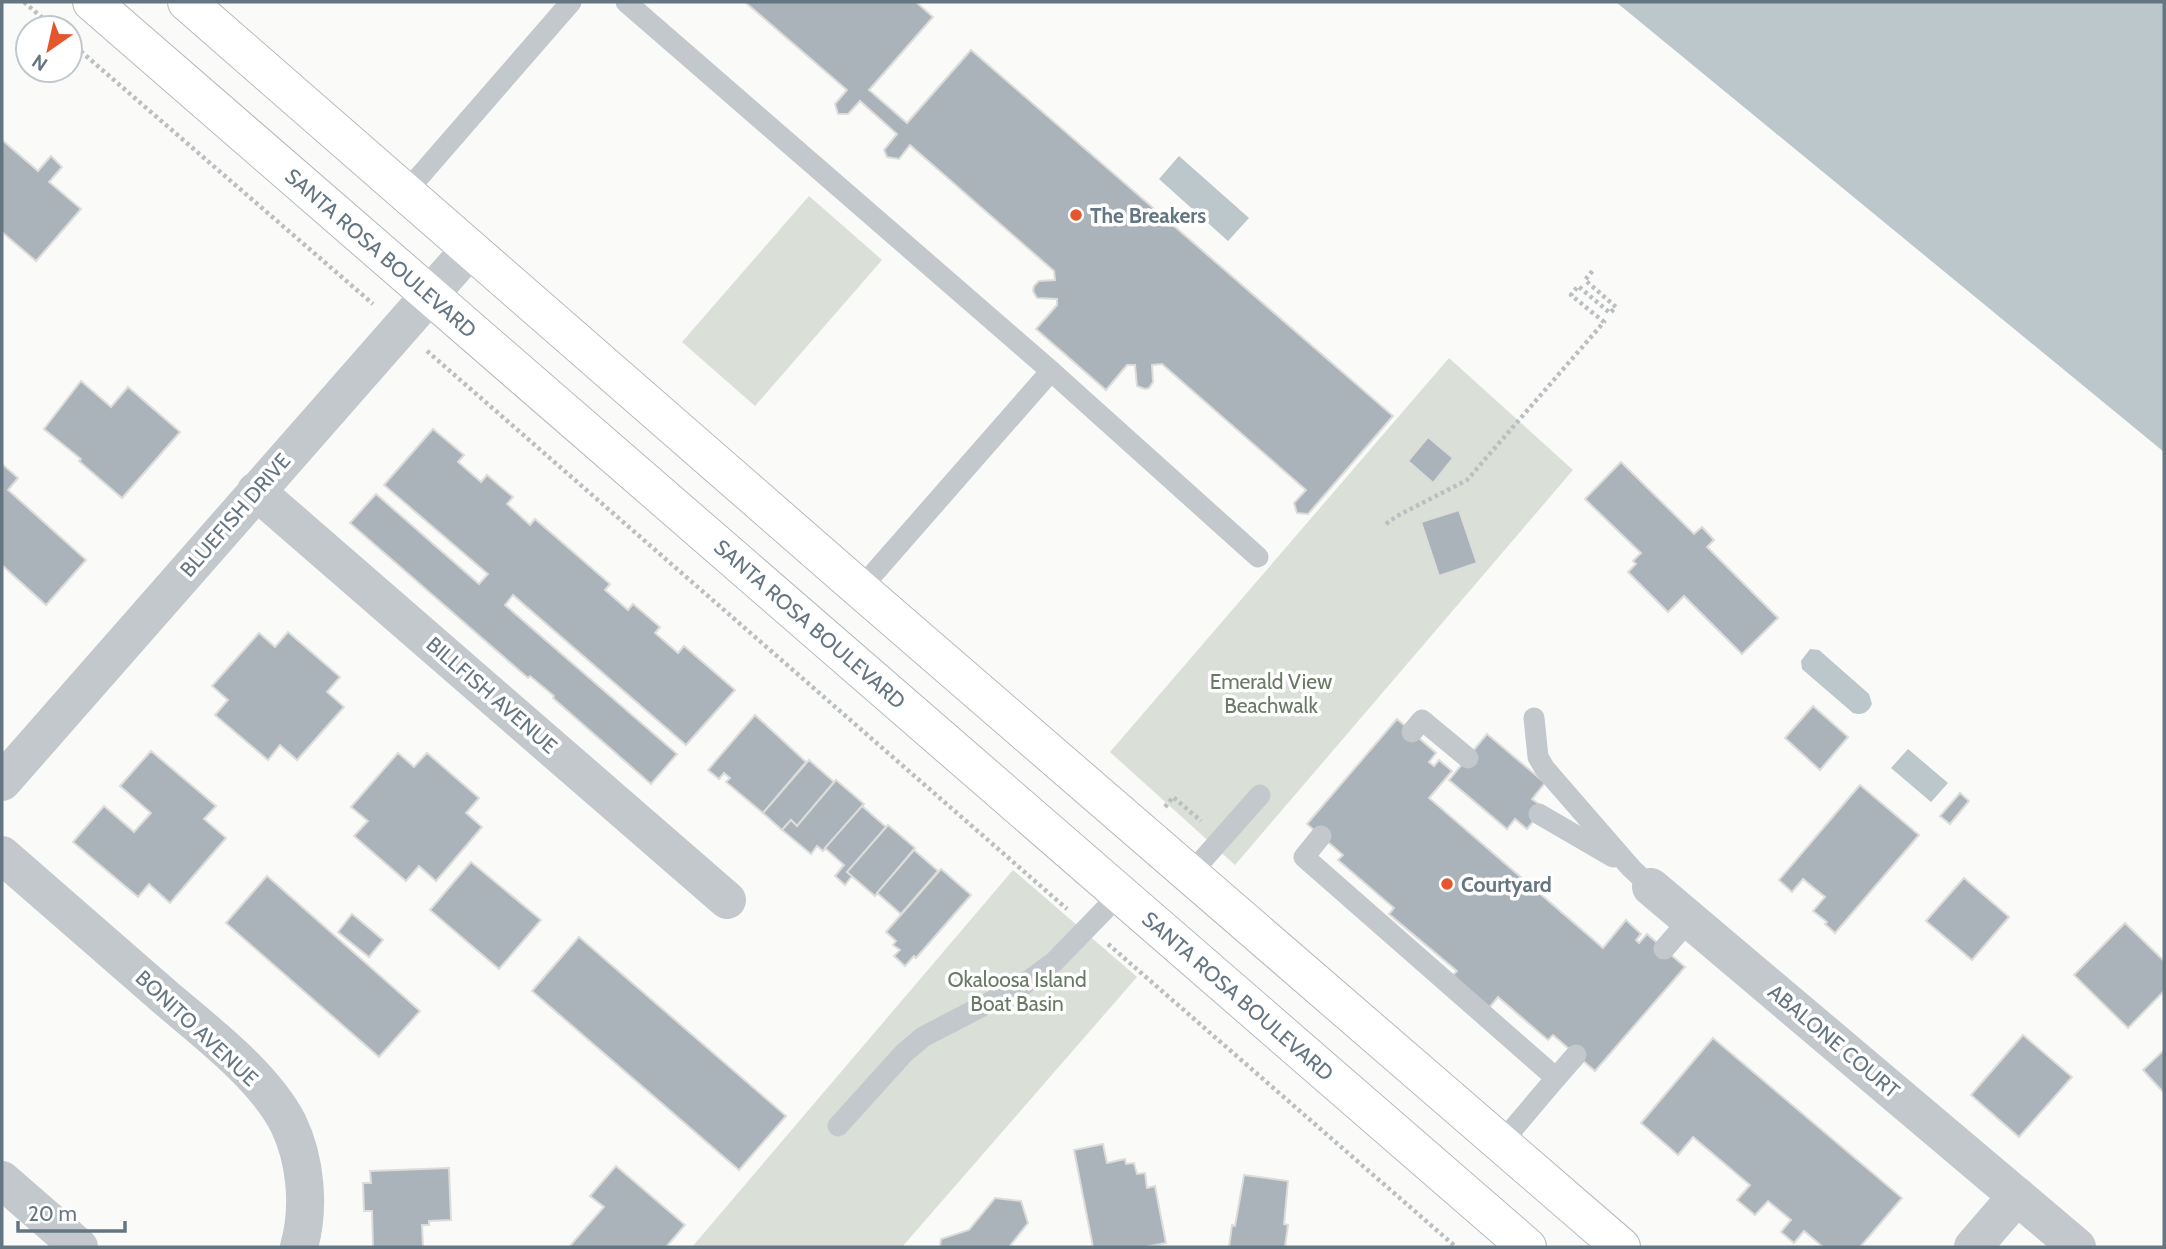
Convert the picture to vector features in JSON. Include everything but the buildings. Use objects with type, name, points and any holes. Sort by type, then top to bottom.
[{"type":"street","name":"SANTA ROSA BOULEVARD","points":[[92,2],[1527,1247]]},
{"type":"street","points":[[187,2],[1621,1247]]},
{"type":"street","name":"BLUEFISH DRIVE","points":[[2,782],[470,249]]},
{"type":"street","name":"BILLFISH AVENUE","points":[[256,491],[727,900]]},
{"type":"street","name":"BONITO AVENUE","points":[[2,855],[231,1054],[272,1099],[287,1123],[300,1156],[306,1201],[299,1247]]},
{"type":"street","name":"ABALONE COURT","points":[[1641,877],[2077,1247]]},
{"type":"street","points":[[2,1181],[79,1247]]},
{"type":"street","points":[[1973,1247],[2017,1196]]},
{"type":"lane","points":[[406,192],[571,2]]},
{"type":"lane","points":[[626,2],[1051,371],[1258,557]]},
{"type":"lane","points":[[860,589],[1051,371]]},
{"type":"lane","points":[[1534,718],[1538,757],[1545,769],[1641,877]]},
{"type":"lane","points":[[1412,732],[1422,720],[1468,758]]},
{"type":"lane","points":[[1191,873],[1260,794]]},
{"type":"lane","points":[[1539,814],[1641,877]]},
{"type":"lane","points":[[1321,836],[1304,857],[1556,1078]]},
{"type":"lane","points":[[838,1126],[904,1053],[923,1037],[1023,985],[1054,962],[1120,894]]},
{"type":"lane","points":[[1664,949],[1690,919]]},
{"type":"lane","points":[[1501,1143],[1576,1055]]},
{"type":"path","points":[[24,2],[38,14]]},
{"type":"path","points":[[84,54],[1456,1247]]},
{"type":"path","points":[[1386,524],[1396,516],[1467,480],[1604,322],[1571,295],[1578,286],[1610,313],[1616,307],[1585,280],[1594,269]]},
{"type":"green space","points":[[809,196],[882,260],[755,406],[682,342]]},
{"type":"green space","name":"Emerald View Beachwalk","points":[[1449,358],[1573,470],[1235,865],[1110,752]]},
{"type":"green space","name":"Okaloosa Island Boat Basin","points":[[1013,870],[1137,977],[902,1247],[692,1247]]},
{"type":"shaded area","points":[[1616,2],[2164,2],[2164,452]]},
{"type":"shaded area","points":[[1179,156],[1249,218],[1228,241],[1159,179]]},
{"type":"shaded area","points":[[1810,649],[1819,650],[1869,694],[1872,704],[1867,711],[1862,714],[1853,713],[1802,669],[1801,661]]},
{"type":"shaded area","points":[[1908,749],[1948,783],[1931,802],[1891,768]]},
{"type":"place","name":"The Breakers","points":[[1076,215]]},
{"type":"place","name":"Courtyard","points":[[1447,884]]}]
